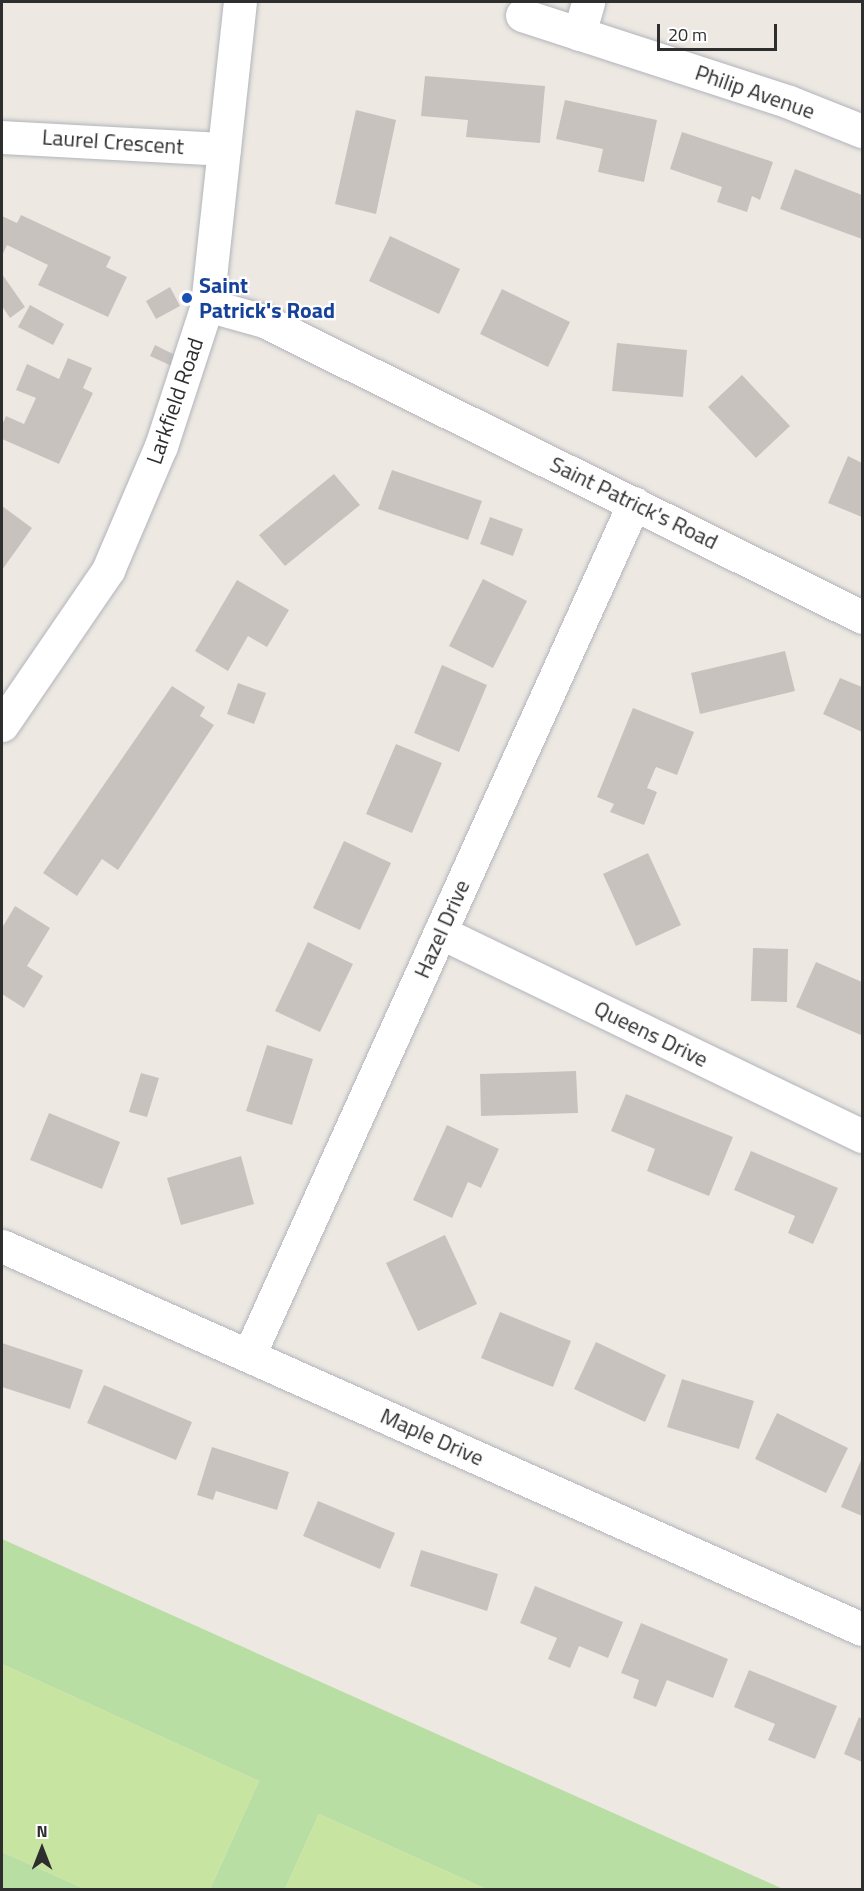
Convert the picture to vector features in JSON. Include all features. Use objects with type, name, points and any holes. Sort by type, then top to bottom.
[{"type":"street","name":"Larkfield Road","points":[[2,725],[108,570],[161,446],[207,306],[240,2]]},
{"type":"street","points":[[579,34],[588,2]]},
{"type":"street","name":"Philip Avenue","points":[[522,15],[789,102],[862,131]]},
{"type":"street","name":"Laurel Crescent","points":[[2,137],[224,149]]},
{"type":"street","name":"Saint Patrick's Road","points":[[207,306],[264,321],[862,617]]},
{"type":"street","name":"Hazel Drive","points":[[249,1355],[634,503]]},
{"type":"street","name":"Queens Drive","points":[[440,932],[862,1137]]},
{"type":"street","name":"Maple Drive","points":[[2,1246],[862,1629]]},
{"type":"green space","points":[[2,1539],[783,1889],[486,1889],[319,1814],[285,1889],[210,1889],[259,1781],[2,1664]]},
{"type":"green space","points":[[2,1664],[259,1781],[210,1889],[85,1889],[2,1852]]},
{"type":"green space","points":[[319,1814],[486,1889],[285,1889]]},
{"type":"green space","points":[[2,1852],[85,1889],[2,1889]]},
{"type":"building","points":[[425,76],[545,86],[540,143],[466,137],[468,120],[421,116]]},
{"type":"building","points":[[565,100],[657,120],[644,182],[598,172],[603,149],[556,139]]},
{"type":"building","points":[[356,110],[396,120],[376,214],[335,204]]},
{"type":"building","points":[[682,132],[773,162],[760,200],[752,196],[747,212],[717,202],[722,187],[670,169]]},
{"type":"building","points":[[795,169],[862,195],[862,239],[780,209]]},
{"type":"building","points":[[21,215],[111,257],[106,267],[127,277],[108,317],[38,285],[48,265],[7,245],[2,256],[2,216],[17,223]]},
{"type":"building","points":[[390,236],[460,269],[439,314],[369,281]]},
{"type":"building","points":[[2,274],[25,307],[10,318],[2,306]]},
{"type":"building","points":[[170,287],[180,306],[156,319],[146,301]]},
{"type":"building","points":[[502,289],[570,322],[548,367],[480,334]]},
{"type":"building","points":[[30,305],[64,324],[53,345],[18,327]]},
{"type":"building","points":[[617,343],[687,350],[683,397],[612,391]]},
{"type":"building","points":[[155,345],[179,357],[174,367],[150,356]]},
{"type":"building","points":[[68,358],[92,368],[83,388],[93,393],[59,464],[2,439],[2,425],[6,416],[24,424],[36,398],[16,390],[27,364],[59,379]]},
{"type":"building","points":[[742,375],[790,426],[756,458],[708,407]]},
{"type":"building","points":[[848,456],[862,463],[862,517],[828,503]]},
{"type":"building","points":[[392,470],[482,501],[468,540],[378,509]]},
{"type":"building","points":[[334,474],[360,505],[285,566],[259,535]]},
{"type":"building","points":[[2,506],[32,528],[2,570]]},
{"type":"building","points":[[490,517],[523,529],[513,556],[480,544]]},
{"type":"building","points":[[483,579],[527,601],[493,668],[449,646]]},
{"type":"building","points":[[237,580],[289,610],[267,647],[248,636],[228,671],[195,651]]},
{"type":"building","points":[[785,651],[795,691],[700,714],[691,673]]},
{"type":"building","points":[[442,665],[487,685],[459,752],[414,733]]},
{"type":"building","points":[[840,678],[862,687],[862,732],[823,714]]},
{"type":"building","points":[[238,683],[266,693],[254,724],[227,714]]},
{"type":"building","points":[[172,686],[205,707],[200,716],[214,725],[118,870],[102,859],[77,896],[43,873]]},
{"type":"building","points":[[633,708],[694,732],[677,775],[656,767],[647,788],[657,792],[644,825],[610,812],[614,804],[597,797]]},
{"type":"building","points":[[396,744],[442,763],[412,833],[366,814]]},
{"type":"building","points":[[344,841],[391,863],[360,930],[313,908]]},
{"type":"building","points":[[648,853],[681,925],[636,946],[603,874]]},
{"type":"building","points":[[15,906],[50,928],[27,966],[43,976],[24,1008],[2,994],[2,928]]},
{"type":"building","points":[[308,942],[353,964],[320,1032],[275,1011]]},
{"type":"building","points":[[753,948],[788,949],[787,1002],[751,1001]]},
{"type":"building","points":[[816,962],[862,982],[861,1035],[796,1007]]},
{"type":"building","points":[[267,1045],[313,1059],[292,1125],[246,1111]]},
{"type":"building","points":[[576,1071],[578,1113],[481,1116],[480,1074]]},
{"type":"building","points":[[141,1073],[159,1078],[147,1117],[129,1112]]},
{"type":"building","points":[[626,1094],[733,1137],[709,1196],[647,1171],[655,1149],[611,1131]]},
{"type":"building","points":[[49,1113],[120,1142],[102,1189],[30,1160]]},
{"type":"building","points":[[447,1125],[499,1149],[481,1188],[468,1182],[452,1218],[413,1200]]},
{"type":"building","points":[[751,1151],[838,1188],[813,1244],[788,1233],[795,1216],[734,1190]]},
{"type":"building","points":[[241,1156],[254,1204],[181,1225],[167,1178]]},
{"type":"building","points":[[445,1235],[477,1304],[418,1331],[386,1263]]},
{"type":"building","points":[[500,1312],[571,1341],[553,1387],[481,1358]]},
{"type":"building","points":[[596,1342],[666,1375],[645,1422],[574,1389]]},
{"type":"building","points":[[2,1343],[83,1370],[70,1409],[2,1387]]},
{"type":"building","points":[[682,1379],[754,1401],[739,1449],[667,1427]]},
{"type":"building","points":[[104,1385],[192,1422],[176,1460],[87,1423]]},
{"type":"building","points":[[777,1413],[848,1448],[826,1493],[755,1459]]},
{"type":"building","points":[[212,1447],[289,1472],[277,1510],[216,1491],[213,1500],[197,1495]]},
{"type":"building","points":[[862,1458],[862,1516],[841,1507]]},
{"type":"building","points":[[318,1501],[395,1533],[380,1569],[303,1536]]},
{"type":"building","points":[[421,1550],[498,1574],[487,1611],[410,1586]]},
{"type":"building","points":[[535,1586],[623,1622],[608,1658],[579,1646],[570,1668],[548,1659],[557,1638],[520,1623]]},
{"type":"building","points":[[641,1623],[728,1659],[713,1698],[667,1680],[656,1707],[633,1698],[639,1680],[621,1673]]},
{"type":"building","points":[[749,1670],[837,1706],[815,1759],[768,1740],[775,1724],[734,1707]]},
{"type":"building","points":[[859,1717],[862,1719],[862,1762],[844,1754]]},
{"type":"place","name":"Saint Patrick's Road","points":[[187,298]]}]
